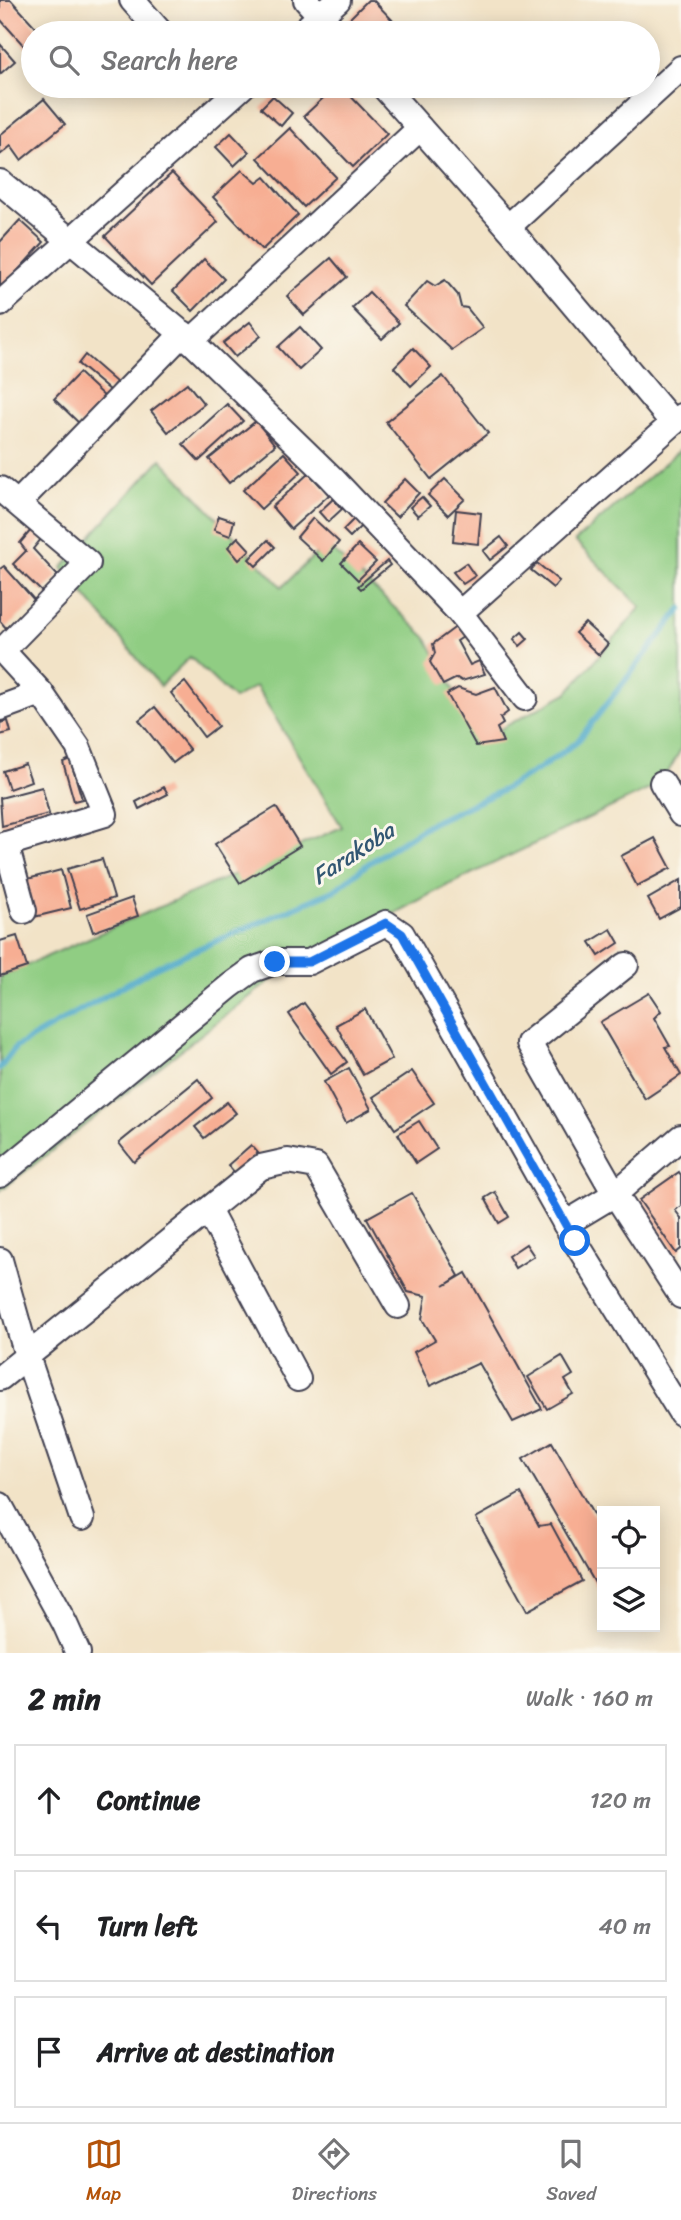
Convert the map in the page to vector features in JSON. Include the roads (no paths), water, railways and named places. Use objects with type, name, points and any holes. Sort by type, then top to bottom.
[{"type":"street","points":[[132,0],[150,21]]},
{"type":"street","points":[[660,87],[681,68]]},
{"type":"street","points":[[0,304],[71,240],[212,98]]},
{"type":"street","points":[[394,98],[677,419],[460,613]]},
{"type":"street","points":[[508,227],[648,98]]},
{"type":"street","points":[[24,911],[3,845],[104,814],[78,747],[41,693],[1,649],[89,563],[9,496],[420,128]]},
{"type":"street","points":[[0,182],[187,337],[331,477],[460,613],[525,698]]},
{"type":"street","points":[[0,708],[41,693]]},
{"type":"street","points":[[662,783],[681,814]]},
{"type":"street","points":[[0,1175],[230,986],[252,971],[275,962],[309,962],[386,923],[402,934],[565,1224],[681,1413]]},
{"type":"street","points":[[626,965],[529,1043],[615,1194],[681,1296]]},
{"type":"street","points":[[565,1224],[615,1194],[681,1137]]},
{"type":"street","points":[[0,1378],[261,1167],[288,1161],[316,1166],[398,1306]]},
{"type":"street","points":[[208,1210],[298,1379]]},
{"type":"street","points":[[0,1260],[27,1356],[82,1518]]},
{"type":"street","points":[[0,1505],[65,1623],[78,1653]]},
{"type":"waterway","name":"Farakoba","points":[[0,1068],[16,1047],[158,966],[335,890],[369,863],[429,824],[501,791],[542,767],[577,742],[681,609]]}]
